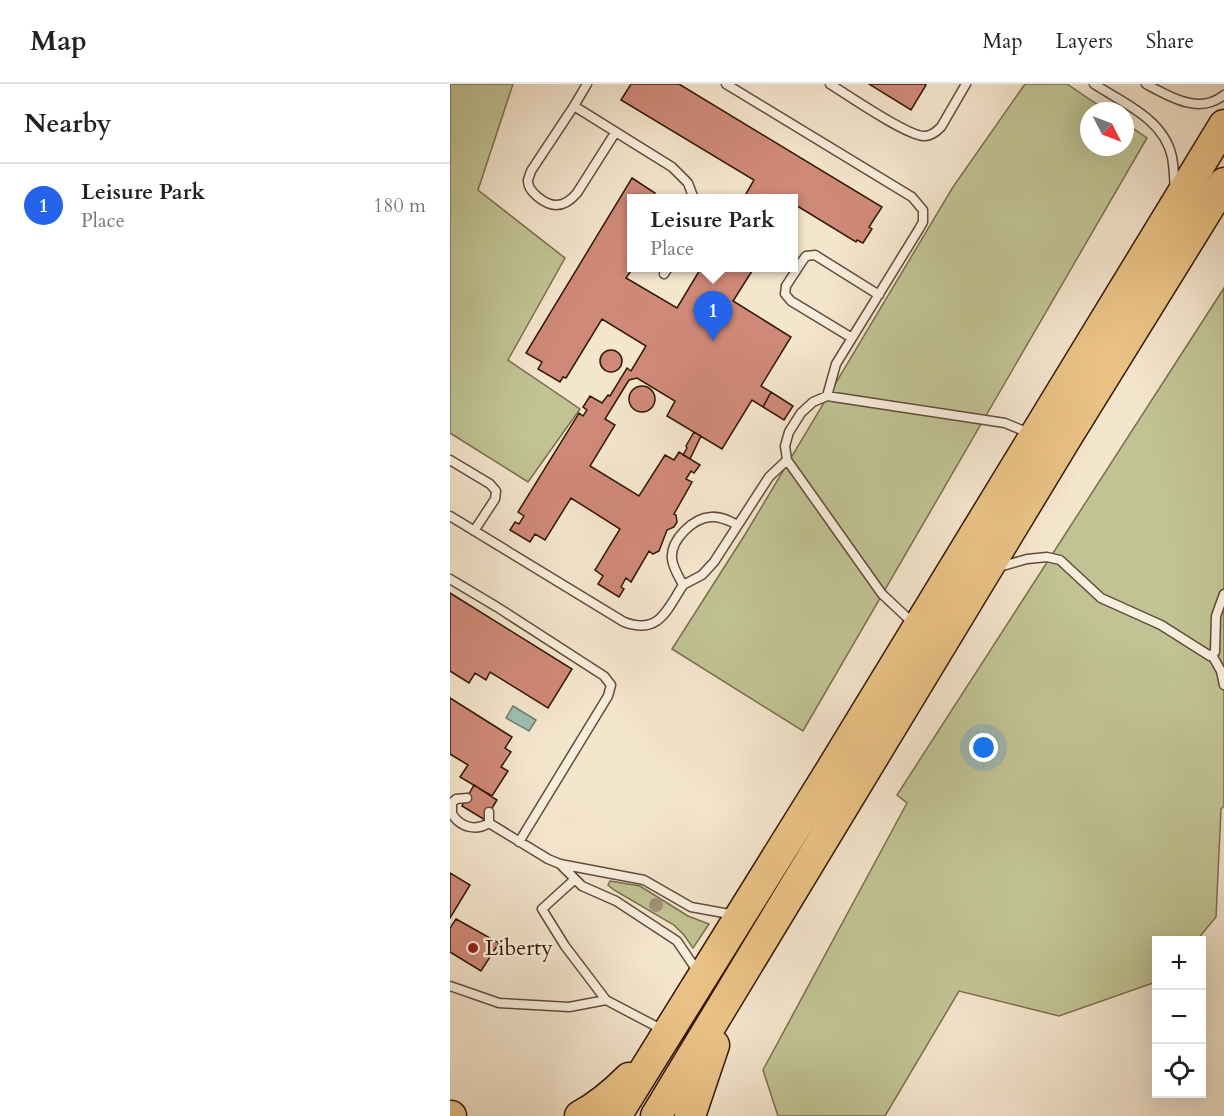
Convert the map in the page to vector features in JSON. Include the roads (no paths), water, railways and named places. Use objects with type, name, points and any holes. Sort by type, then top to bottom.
[{"type":"highway","points":[[616,1116],[918,628],[1224,125]]},
{"type":"highway","points":[[656,1116],[1224,183]]},
{"type":"highway","points":[[690,1116],[736,986]]},
{"type":"highway","points":[[580,1116],[615,1092],[665,1038]]},
{"type":"lane","points":[[587,84],[531,171],[528,180],[530,189],[543,200],[558,205],[570,201],[615,133]]},
{"type":"lane","points":[[726,84],[912,197],[923,210],[923,222],[836,364],[827,396]]},
{"type":"lane","points":[[830,84],[916,135],[924,137],[941,127],[966,84]]},
{"type":"lane","points":[[1094,84],[1160,129],[1172,155],[1176,204]]},
{"type":"lane","points":[[1146,84],[1185,103],[1199,104],[1224,95]]},
{"type":"lane","points":[[574,106],[681,174],[692,194]]},
{"type":"lane","points":[[798,268],[806,256],[814,255],[879,295]]},
{"type":"lane","points":[[795,272],[786,286],[787,298],[852,338]]},
{"type":"lane","points":[[918,628],[882,594],[787,460],[785,446],[789,432],[801,413],[813,402],[827,396],[1005,423],[1035,435]]},
{"type":"lane","points":[[450,459],[496,490],[495,499],[474,531]]},
{"type":"lane","points":[[450,516],[624,622],[635,626],[648,626],[655,623],[666,612],[683,585],[702,575],[724,549],[769,477],[787,460]]},
{"type":"lane","points":[[683,585],[674,567],[672,556],[682,534],[696,522],[711,517],[726,519],[738,525]]},
{"type":"lane","points":[[987,570],[1027,559],[1047,557],[1060,560],[1101,598],[1161,625],[1210,656],[1212,655],[1221,671],[1224,685]]},
{"type":"lane","points":[[450,579],[604,676],[610,685],[608,696],[519,842]]},
{"type":"lane","points":[[1212,655],[1215,652],[1216,616],[1224,594]]},
{"type":"lane","points":[[467,798],[456,799],[451,803],[455,819],[465,826],[483,827],[489,823]]},
{"type":"lane","points":[[489,812],[489,823]]},
{"type":"lane","points":[[489,823],[560,864],[644,880],[691,907],[741,916]]},
{"type":"lane","points":[[560,864],[582,886],[616,902],[677,941],[702,978]]},
{"type":"lane","points":[[575,879],[542,909],[565,946],[606,1000],[665,1038]]},
{"type":"lane","points":[[450,986],[499,1003],[568,1007],[606,1000]]},
{"type":"water","points":[[513,706],[536,720],[529,731],[506,718]]},
{"type":"place","name":"Leisure Park","points":[[713,341]]},
{"type":"place","name":"Liberty","points":[[473,948]]}]
